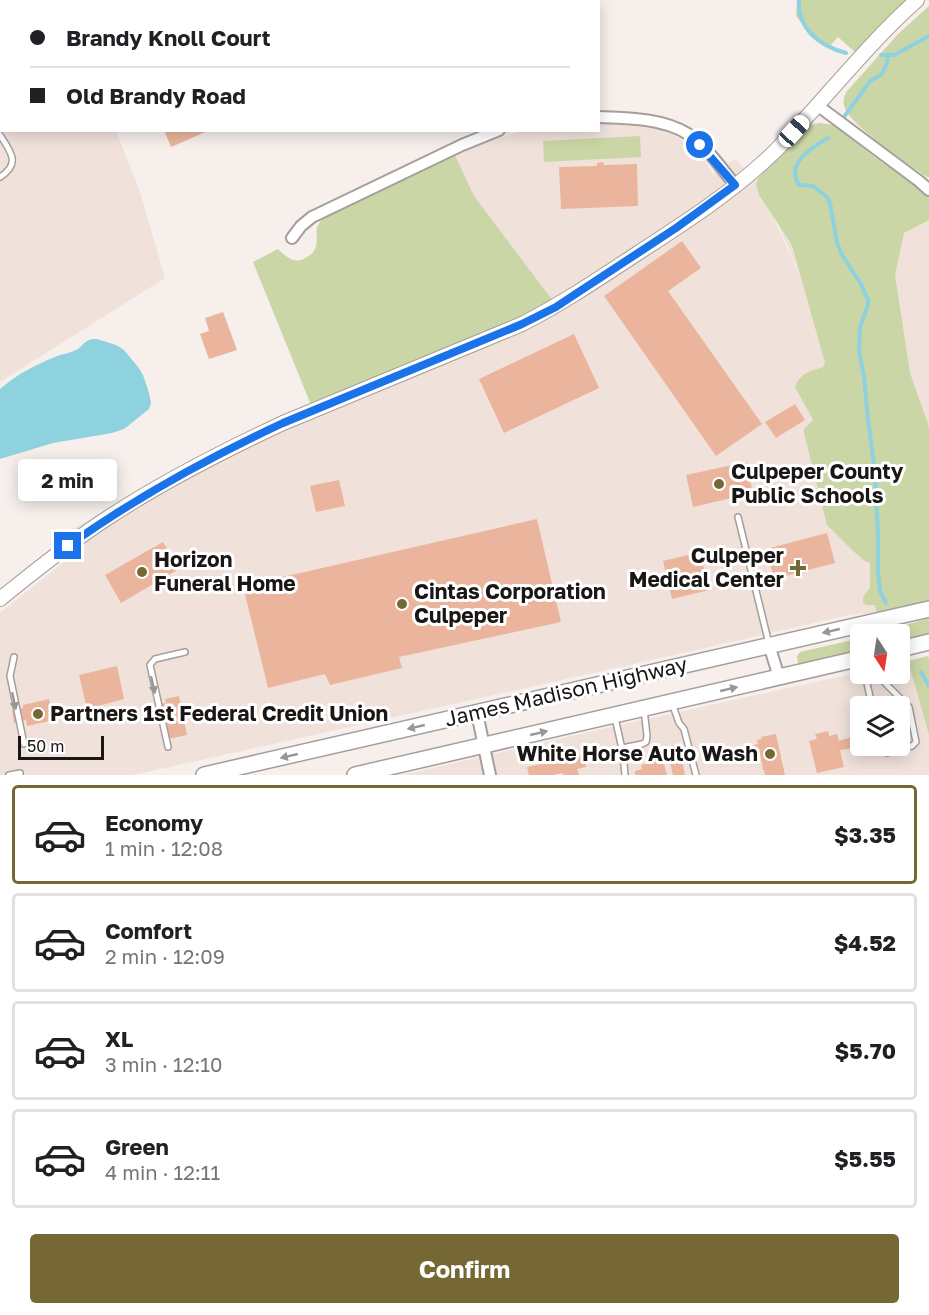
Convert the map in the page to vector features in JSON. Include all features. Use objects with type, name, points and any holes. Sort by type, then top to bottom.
[{"type":"main road","name":"James Madison Highway","points":[[213,774],[929,609]]},
{"type":"main road","points":[[910,647],[929,642]]},
{"type":"main road","name":"James Madison Highway","points":[[355,775],[850,661]]},
{"type":"street","points":[[0,599],[107,519],[245,440],[522,324],[556,307],[676,228],[735,185],[771,155],[885,31],[917,0]]},
{"type":"street","points":[[817,105],[929,190]]},
{"type":"street","points":[[600,117],[650,121],[681,130],[695,140],[735,185]]},
{"type":"street","points":[[292,238],[312,217],[494,132]]},
{"type":"street","points":[[770,645],[779,677]]},
{"type":"street","points":[[477,713],[490,775]]},
{"type":"lane","points":[[0,135],[12,153],[13,159],[8,172],[0,177]]},
{"type":"lane","points":[[738,517],[770,645]]},
{"type":"lane","points":[[168,747],[150,665],[155,659],[185,652]]},
{"type":"lane","points":[[14,657],[10,676],[24,744]]},
{"type":"lane","points":[[886,684],[898,696]]},
{"type":"lane","points":[[672,702],[679,723],[684,729],[696,775]]},
{"type":"lane","points":[[622,748],[646,742],[644,708]]},
{"type":"lane","points":[[910,712],[916,742],[910,747]]},
{"type":"lane","points":[[614,715],[622,748],[625,775]]},
{"type":"lane","points":[[9,775],[20,772],[20,775]]},
{"type":"shaded area","points":[[600,123],[656,128],[676,136],[699,152],[713,174],[735,159],[757,181],[816,312],[758,178],[806,129],[819,123],[833,125],[881,162],[915,184],[929,198],[929,601],[877,613],[853,614],[133,775],[0,775],[0,613],[71,556],[56,537],[532,299],[544,290],[474,196],[455,155],[484,142],[519,132],[600,132]]},
{"type":"shaded area","points":[[0,132],[116,132],[139,189],[165,278],[0,382]]},
{"type":"shaded area","points":[[910,668],[929,735],[929,775],[403,775],[850,674],[850,684],[910,684]]},
{"type":"green space","points":[[797,0],[909,0],[856,53],[838,37],[830,46],[814,39],[796,16]]},
{"type":"green space","points":[[929,6],[929,177],[927,177],[858,125],[845,108],[844,101],[848,90],[898,34]]},
{"type":"green space","points":[[819,123],[833,125],[881,162],[915,184],[929,198],[929,220],[904,233],[895,275],[910,373],[929,427],[929,601],[877,613],[875,605],[863,603],[864,596],[870,587],[870,563],[853,551],[827,525],[804,433],[804,429],[813,420],[795,387],[803,376],[823,367],[825,363],[793,249],[759,195],[756,184],[758,178],[806,129]]},
{"type":"green space","points":[[640,136],[641,157],[544,162],[543,141]]},
{"type":"green space","points":[[455,155],[474,196],[553,301],[537,311],[311,405],[253,262],[278,249],[292,259],[303,259],[315,249],[317,229],[323,219]]},
{"type":"green space","points":[[929,618],[929,635],[910,641],[909,624]]},
{"type":"green space","points":[[850,641],[850,655],[799,665],[797,656],[800,652]]},
{"type":"green space","points":[[928,656],[929,658],[929,735],[910,668],[910,660]]},
{"type":"water","points":[[93,339],[116,345],[124,350],[138,367],[149,393],[151,403],[149,409],[124,429],[53,443],[0,459],[0,389],[33,367],[76,350],[85,342]]},
{"type":"building","points":[[165,132],[205,132],[171,147]]},
{"type":"building","points":[[603,162],[604,165],[637,164],[638,206],[561,209],[559,167],[597,166],[597,163]]},
{"type":"building","points":[[682,241],[701,268],[668,291],[762,424],[716,456],[604,296]]},
{"type":"building","points":[[223,312],[237,350],[209,359],[200,334],[209,331],[205,318]]},
{"type":"building","points":[[574,334],[599,388],[504,433],[479,379]]},
{"type":"building","points":[[795,404],[805,420],[776,438],[765,422]]},
{"type":"building","name":"Culpeper County Public Schools","points":[[746,462],[753,493],[693,507],[686,475]]},
{"type":"building","points":[[339,480],[345,506],[316,512],[310,486]]},
{"type":"building","name":"Cintas Corporation Culpeper","points":[[537,519],[561,622],[399,657],[402,668],[330,685],[325,674],[268,688],[243,586]]},
{"type":"building","points":[[827,533],[835,563],[774,579],[766,549]]},
{"type":"building","name":"Horizon Funeral Home","points":[[163,542],[179,569],[121,603],[105,575]]},
{"type":"building","points":[[700,552],[709,590],[672,599],[663,561]]},
{"type":"building","points":[[117,666],[124,699],[87,709],[79,675]]},
{"type":"building","points":[[179,696],[187,735],[168,739],[160,704],[166,703],[165,699]]},
{"type":"building","name":"Partners 1st Federal Credit Union","points":[[49,699],[54,720],[27,726],[26,720],[14,723],[12,710]]},
{"type":"building","points":[[828,731],[829,736],[837,734],[839,741],[850,738],[850,749],[840,750],[844,767],[817,773],[809,741],[817,739],[815,734]]},
{"type":"building","name":"White Horse Auto Wash","points":[[776,734],[785,775],[765,775],[760,753],[756,754],[754,745],[758,744],[757,740],[762,739],[761,737]]},
{"type":"building","points":[[679,745],[685,775],[673,775],[666,747]]},
{"type":"building","points":[[583,755],[586,767],[577,769],[579,775],[563,775],[562,773],[529,775],[527,767]]},
{"type":"building","points":[[663,760],[667,775],[635,775],[635,771],[642,769],[641,765]]},
{"type":"waterway","points":[[799,0],[802,20],[812,35],[827,46],[846,53]]},
{"type":"waterway","points":[[881,55],[894,55],[929,36]]},
{"type":"waterway","points":[[844,117],[870,81],[882,74],[888,56]]},
{"type":"waterway","points":[[828,138],[808,151],[795,170],[799,185],[813,186],[827,197],[837,243],[868,300],[860,327],[859,351],[875,473],[878,573],[880,591],[886,603]]},
{"type":"waterway","points":[[921,672],[929,686]]},
{"type":"place","name":"Culpeper County Public Schools","points":[[719,484]]},
{"type":"place","name":"Culpeper Medical Center","points":[[798,568]]},
{"type":"place","name":"Horizon Funeral Home","points":[[142,572]]},
{"type":"place","name":"Cintas Corporation Culpeper","points":[[402,604]]},
{"type":"place","name":"Partners 1st Federal Credit Union","points":[[38,714]]},
{"type":"place","name":"White Horse Auto Wash","points":[[770,754]]},
{"type":"route","points":[[68,546],[148,494],[245,440],[522,324],[556,307],[676,228],[735,185],[700,145]]}]
